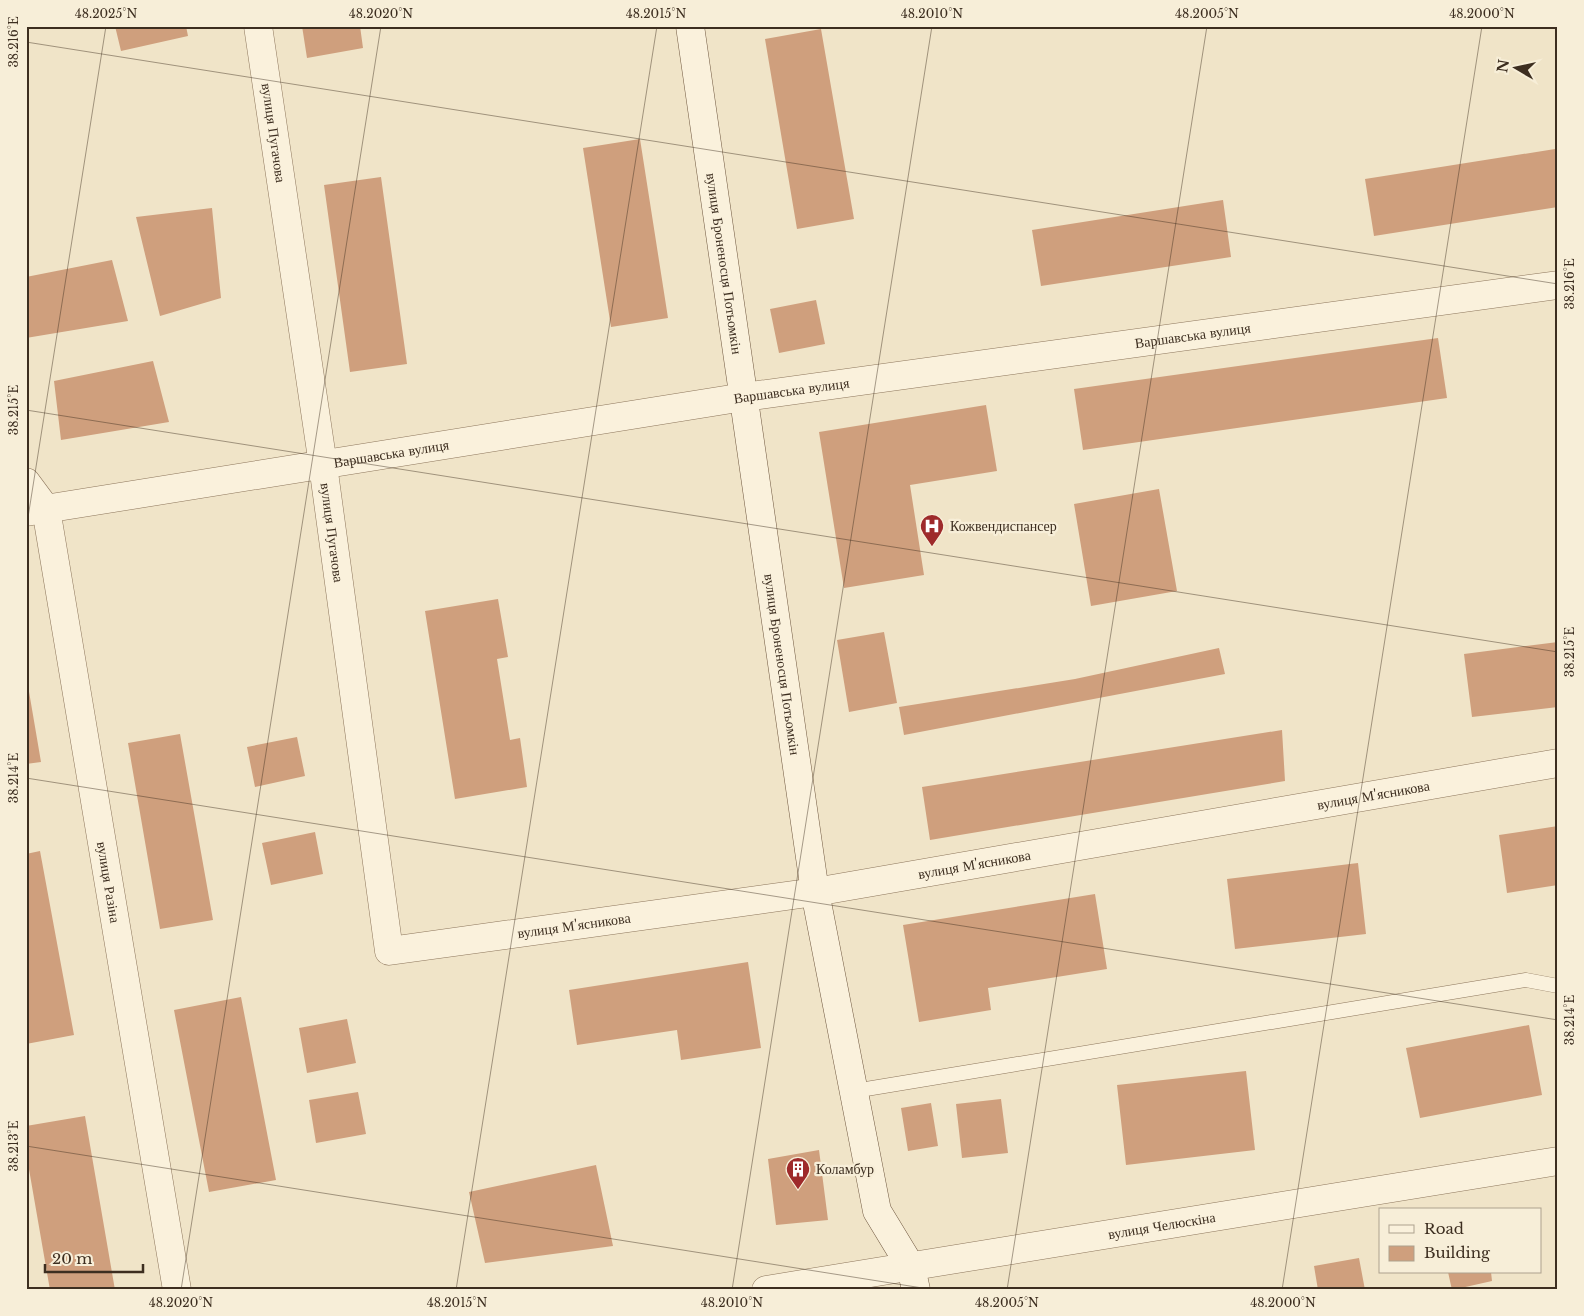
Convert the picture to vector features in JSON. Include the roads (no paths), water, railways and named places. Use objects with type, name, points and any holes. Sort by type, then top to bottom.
[{"type":"street","name":"вулиця Пугачова","points":[[258,26],[323,465],[389,951]]},
{"type":"street","name":"вулиця Броненосця Потьомкін","points":[[690,26],[815,892],[878,1211],[914,1278]]},
{"type":"street","name":"Варшавська вулиця","points":[[36,510],[744,397],[1558,285]]},
{"type":"street","name":"вулиця Разіна","points":[[26,482],[36,510],[177,1290]]},
{"type":"street","name":"вулиця М'ясникова","points":[[389,951],[815,892],[1558,762]]},
{"type":"street","name":"вулиця Челюскіна","points":[[766,1290],[914,1278],[1558,1161]]},
{"type":"lane","points":[[854,1091],[1526,980],[1558,986]]},
{"type":"place","name":"Кожвендиспансер","points":[[932,547]]},
{"type":"place","name":"Коламбур","points":[[798,1190]]}]
